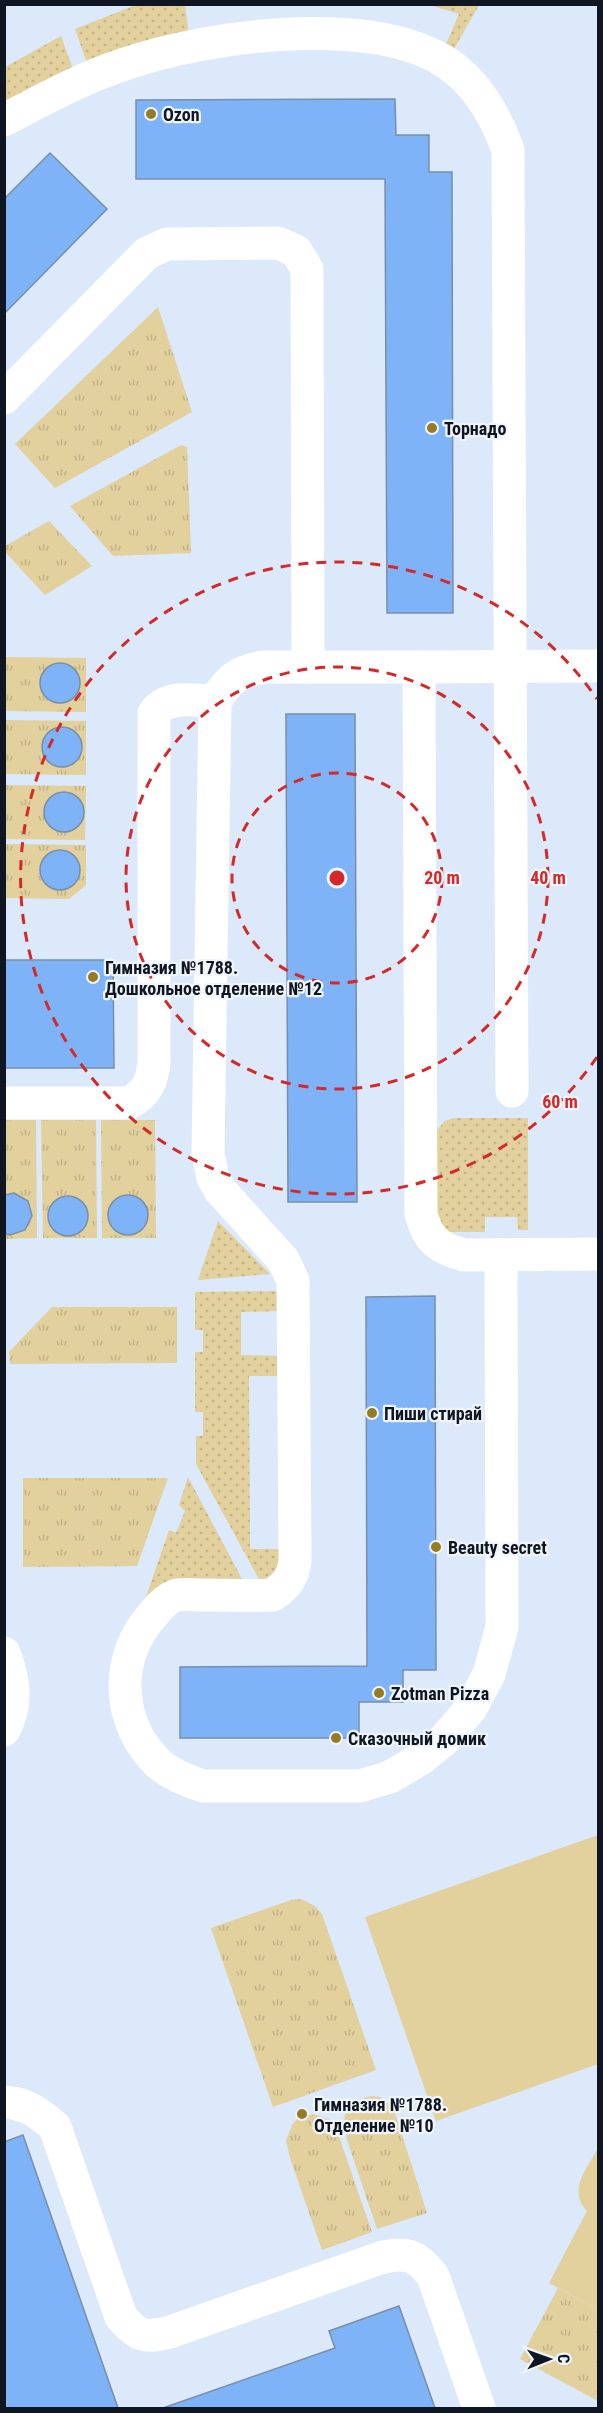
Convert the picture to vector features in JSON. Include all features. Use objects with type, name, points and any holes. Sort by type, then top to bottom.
[{"type":"lane","points":[[4,120],[88,77],[126,63],[194,46],[298,32],[347,34],[391,41],[420,50],[441,60],[471,84],[499,124],[508,150],[512,1091]]},
{"type":"lane","points":[[4,398],[147,253],[157,247],[167,244],[278,243],[296,251],[307,269],[308,667]]},
{"type":"lane","points":[[501,1255],[502,1627],[489,1674],[471,1708],[443,1741],[422,1758],[390,1777],[360,1786],[204,1786],[180,1778],[160,1765],[144,1748],[128,1715],[124,1696],[126,1665],[138,1634],[155,1611],[175,1595],[273,1595],[290,1580],[295,1562],[293,1281],[284,1261],[220,1190],[213,1178],[208,1154],[215,701],[228,681],[246,670],[263,667],[598,666]]},
{"type":"lane","points":[[419,667],[420,1214],[425,1229],[434,1241],[446,1250],[464,1255],[598,1254]]},
{"type":"lane","points":[[4,1103],[129,1103],[140,1097],[148,1088],[153,1076],[154,1060],[154,713],[168,700],[215,701]]},
{"type":"lane","points":[[4,1653],[12,1674],[15,1695],[10,1718],[4,1730]]},
{"type":"lane","points":[[4,2102],[20,2104],[36,2110],[55,2127],[121,2318],[134,2332],[148,2337],[170,2332],[380,2259],[396,2254],[411,2256],[423,2263],[433,2276],[479,2409]]},
{"type":"green space","points":[[185,4],[189,34],[88,66],[75,29],[136,5]]},
{"type":"green space","points":[[430,5],[479,5],[454,49],[446,44],[459,14]]},
{"type":"green space","points":[[61,36],[74,72],[5,107],[5,67]]},
{"type":"green space","points":[[158,307],[192,412],[55,488],[15,444]]},
{"type":"green space","points":[[181,445],[187,447],[191,553],[113,556],[70,506]]},
{"type":"green space","points":[[49,521],[92,566],[45,595],[5,552],[5,546]]},
{"type":"green space","points":[[5,657],[86,658],[86,712],[5,711]]},
{"type":"green space","points":[[5,720],[86,721],[86,775],[5,774]]},
{"type":"green space","points":[[5,785],[86,786],[85,840],[5,839]]},
{"type":"green space","points":[[5,844],[86,845],[86,885],[69,899],[5,898]]},
{"type":"green space","points":[[454,1118],[528,1118],[528,1230],[518,1230],[517,1217],[485,1217],[485,1232],[448,1232],[437,1225],[434,1133],[445,1121]]},
{"type":"green space","points":[[4,1120],[36,1120],[37,1238],[5,1239]]},
{"type":"green space","points":[[41,1120],[96,1120],[97,1238],[43,1238]]},
{"type":"green space","points":[[101,1120],[155,1120],[156,1238],[102,1238]]},
{"type":"green space","points":[[218,1221],[270,1274],[198,1280]]},
{"type":"green space","points":[[279,1291],[278,1311],[241,1312],[241,1355],[279,1356],[279,1376],[249,1376],[250,1549],[280,1549],[276,1569],[260,1581],[196,1464],[196,1436],[203,1436],[203,1412],[195,1412],[195,1352],[203,1352],[203,1330],[195,1330],[195,1292]]},
{"type":"green space","points":[[52,1307],[177,1307],[177,1363],[10,1364],[9,1352]]},
{"type":"green space","points":[[188,1477],[243,1581],[146,1605],[146,1597],[169,1530],[176,1533],[185,1511],[179,1505]]},
{"type":"green space","points":[[23,1478],[168,1478],[137,1566],[23,1567]]},
{"type":"green space","points":[[598,1835],[598,2064],[436,2121],[365,1917]]},
{"type":"green space","points":[[301,1899],[315,1906],[322,1914],[376,2070],[273,2107],[211,1928],[291,1900]]},
{"type":"green space","points":[[371,2096],[380,2097],[393,2107],[427,2213],[377,2229],[347,2140],[344,2122],[345,2114],[355,2101]]},
{"type":"green space","points":[[313,2114],[329,2119],[335,2125],[372,2232],[322,2250],[286,2141],[297,2119]]},
{"type":"green space","points":[[598,2148],[598,2309],[549,2283],[587,2211],[581,2203],[579,2187],[584,2172]]},
{"type":"green space","points":[[558,2288],[598,2309],[598,2401],[520,2359]]},
{"type":"building","points":[[395,99],[396,135],[429,135],[429,172],[452,172],[453,613],[387,613],[385,179],[136,179],[136,100]]},
{"type":"building","points":[[50,153],[107,209],[4,314],[4,199]]},
{"type":"building","points":[[60,663],[68,664],[74,669],[79,675],[79,691],[74,697],[68,702],[60,703],[52,702],[46,697],[41,691],[40,683],[41,675],[46,669],[52,664]]},
{"type":"building","points":[[286,714],[355,714],[357,1202],[288,1202]]},
{"type":"building","points":[[62,727],[70,728],[76,733],[81,739],[81,755],[76,761],[70,766],[62,767],[54,766],[48,761],[43,755],[42,747],[43,739],[48,733],[54,728]]},
{"type":"building","points":[[64,792],[72,793],[78,798],[83,804],[83,820],[78,826],[72,831],[64,832],[56,831],[50,826],[45,820],[44,812],[45,804],[50,798],[56,793]]},
{"type":"building","points":[[60,850],[68,851],[74,856],[79,862],[79,878],[74,884],[68,889],[60,890],[52,889],[46,884],[41,878],[40,870],[41,862],[46,856],[52,851]]},
{"type":"building","points":[[4,960],[113,960],[114,1068],[4,1068]]},
{"type":"building","points":[[14,1193],[28,1201],[32,1216],[25,1230],[10,1235],[4,1233],[4,1195]]},
{"type":"building","points":[[128,1195],[136,1196],[142,1201],[147,1207],[147,1223],[142,1229],[136,1234],[128,1235],[120,1234],[114,1229],[109,1223],[108,1215],[109,1207],[114,1201],[120,1196]]},
{"type":"building","points":[[68,1196],[76,1197],[82,1202],[87,1208],[87,1224],[82,1230],[76,1235],[68,1236],[60,1235],[54,1230],[49,1224],[48,1216],[49,1208],[54,1202],[60,1197]]},
{"type":"building","points":[[435,1296],[436,1670],[403,1670],[403,1702],[359,1702],[359,1738],[180,1738],[180,1667],[367,1666],[366,1297]]},
{"type":"building","points":[[23,2135],[118,2408],[4,2408],[4,2142]]},
{"type":"building","points":[[399,2306],[435,2408],[163,2408],[335,2348],[329,2331]]},
{"type":"place","name":"Ozon","points":[[151,114]]},
{"type":"place","name":"Торнадо","points":[[432,428]]},
{"type":"place","name":"Гимназия №1788. Дошкольное отделение №12","points":[[93,977]]},
{"type":"place","name":"Пиши стирай","points":[[372,1413]]},
{"type":"place","name":"Beauty secret","points":[[436,1547]]},
{"type":"place","name":"Zotman Pizza","points":[[379,1693]]},
{"type":"place","name":"Сказочный домик","points":[[336,1738]]},
{"type":"place","name":"Гимназия №1788. Отделение №10","points":[[302,2114]]}]
